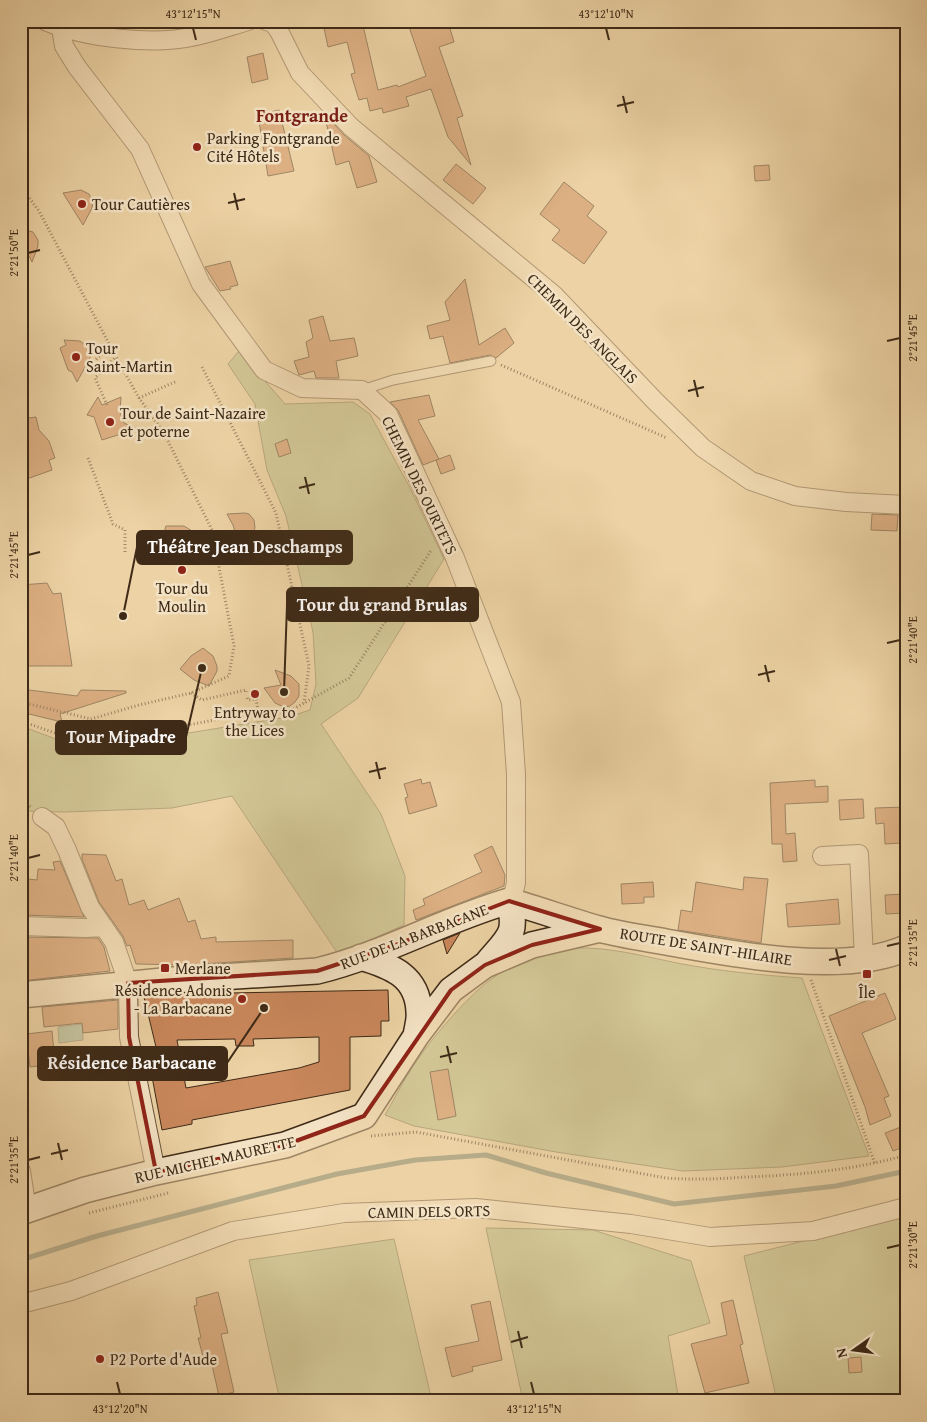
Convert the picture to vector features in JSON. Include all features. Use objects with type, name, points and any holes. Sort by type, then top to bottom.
[{"type":"main road","name":"ROUTE DE SAINT-HILAIRE","points":[[508,901],[600,929],[714,950],[804,960],[841,961],[864,959],[906,948]]},
{"type":"main road","points":[[508,901],[526,923],[539,930],[564,938]]},
{"type":"main road","points":[[485,965],[506,940],[512,929],[514,918],[508,901]]},
{"type":"main road","name":"RUE DE LA BARBACANE","points":[[21,996],[128,983],[317,971],[338,966],[390,947],[480,909],[508,901]]},
{"type":"main road","name":"RUE MICHEL MAURETTE","points":[[24,1211],[85,1190],[156,1172],[285,1144],[364,1116],[416,1036],[451,990],[485,965],[532,945],[600,929]]},
{"type":"main road","points":[[361,957],[384,964],[404,977],[412,985],[420,1013],[416,1036]]},
{"type":"street","points":[[53,25],[91,36],[142,40],[195,37],[248,21]]},
{"type":"street","name":"CHEMIN DES ANGLAIS","points":[[272,22],[279,31],[300,73],[351,127],[554,295],[655,401],[704,448],[752,481],[795,496],[846,502],[906,505]]},
{"type":"street","points":[[53,25],[77,66],[140,149],[201,284],[264,370],[302,388],[362,390]]},
{"type":"street","name":"CHEMIN DES OURTETS","points":[[362,390],[388,414],[455,558],[510,702],[516,774],[516,883],[513,895],[508,901]]},
{"type":"street","points":[[42,817],[56,827],[90,907],[114,942],[128,983],[129,1037],[156,1172]]},
{"type":"street","points":[[822,856],[859,854],[864,959]]},
{"type":"street","points":[[21,926],[104,927]]},
{"type":"street","points":[[21,1171],[24,1211]]},
{"type":"street","name":"CAMIN DELS ORTS","points":[[21,1304],[71,1291],[233,1231],[344,1212],[476,1208],[631,1224],[710,1237],[813,1231],[906,1207]]},
{"type":"lane","points":[[362,390],[393,380],[491,361]]},
{"type":"path","points":[[21,187],[39,211],[139,398],[164,433],[212,530],[234,646],[229,676],[191,693],[91,719],[21,702]]},
{"type":"path","points":[[86,370],[110,346]]},
{"type":"path","points":[[108,405],[95,378],[116,358]]},
{"type":"path","points":[[491,361],[672,440]]},
{"type":"path","points":[[202,367],[276,513],[309,666],[304,703]]},
{"type":"path","points":[[139,398],[177,381]]},
{"type":"path","points":[[122,419],[150,413]]},
{"type":"path","points":[[88,458],[113,524],[125,530],[125,553]]},
{"type":"path","points":[[21,721],[86,744],[220,719],[286,713],[349,678],[428,556]]},
{"type":"path","points":[[191,693],[202,700],[246,690],[246,692]]},
{"type":"path","points":[[248,698],[248,700],[256,699],[259,715]]},
{"type":"path","points":[[804,960],[875,1164]]},
{"type":"path","points":[[367,1137],[416,1132],[666,1178],[692,1180],[796,1175],[875,1164],[906,1155]]},
{"type":"path","points":[[81,1215],[176,1190]]},
{"type":"highlighted area","points":[[509,901],[600,929],[532,945],[485,965],[451,990],[364,1116],[285,1145],[156,1172],[129,1037],[128,983],[317,971],[390,947]]},
{"type":"green space","points":[[239,351],[285,404],[353,402],[370,414],[410,488],[444,559],[358,698],[321,724],[381,814],[405,876],[404,925],[338,954],[232,796],[172,808],[65,812],[24,811],[21,808],[21,726],[64,742],[101,747],[288,717],[310,710],[316,684],[313,632],[286,516],[267,470],[255,404],[228,364]]},
{"type":"green space","points":[[575,948],[614,950],[692,966],[802,978],[869,1156],[782,1167],[683,1171],[556,1152],[414,1126],[385,1115],[421,1055],[459,1008],[480,988],[499,974],[520,963]]},
{"type":"green space","points":[[906,1215],[906,1401],[777,1401],[744,1256]]},
{"type":"green space","points":[[486,1228],[593,1230],[691,1261],[710,1323],[668,1336],[679,1401],[523,1401]]},
{"type":"green space","points":[[394,1239],[432,1401],[280,1401],[249,1260]]},
{"type":"shaded area","points":[[82,1024],[83,1040],[59,1043],[58,1027]]},
{"type":"building","points":[[362,21],[378,90],[397,85],[398,87],[426,76],[407,21],[441,21],[443,27],[449,25],[454,42],[439,47],[463,116],[457,118],[471,165],[448,137],[431,89],[406,97],[409,106],[383,113],[382,108],[370,111],[367,98],[359,100],[351,74],[355,73],[347,42],[328,47],[323,23]]},
{"type":"building","points":[[263,53],[268,79],[252,83],[247,57]]},
{"type":"building","points":[[279,110],[294,171],[268,176],[258,115]]},
{"type":"building","points":[[324,113],[344,135],[369,156],[377,182],[357,188],[349,161],[336,165]]},
{"type":"building","points":[[456,164],[486,188],[473,204],[443,180]]},
{"type":"building","points":[[769,165],[770,180],[755,181],[754,166]]},
{"type":"building","points":[[564,182],[594,206],[587,216],[607,232],[584,264],[552,240],[560,230],[540,214]]},
{"type":"building","name":"Tour Cautières","points":[[81,190],[89,194],[93,203],[83,225],[63,193]]},
{"type":"building","points":[[21,229],[33,232],[38,240],[38,246],[32,262],[28,254],[21,257]]},
{"type":"building","points":[[230,261],[238,285],[230,287],[231,289],[220,291],[205,267]]},
{"type":"building","points":[[465,279],[479,345],[505,328],[514,343],[496,358],[490,355],[450,363],[443,336],[430,339],[427,326],[450,320],[445,302]]},
{"type":"building","points":[[323,316],[330,341],[354,338],[358,356],[336,361],[339,378],[316,378],[314,371],[299,375],[294,361],[309,357],[306,342],[313,338],[309,320]]},
{"type":"building","name":"Tour Saint-Martin","points":[[64,340],[80,341],[90,349],[90,358],[77,382],[72,372],[68,370],[60,348],[66,345]]},
{"type":"building","points":[[429,395],[435,416],[418,420],[439,459],[423,465],[398,410],[390,402]]},
{"type":"building","name":"Tour de Saint-Nazaire et poterne","points":[[98,397],[102,405],[121,397],[120,412],[124,423],[137,429],[102,440],[94,417],[87,415]]},
{"type":"building","points":[[36,417],[39,430],[49,441],[55,458],[49,460],[52,470],[21,481],[21,419]]},
{"type":"building","points":[[287,439],[291,453],[279,457],[275,444]]},
{"type":"building","points":[[450,455],[455,469],[441,474],[436,460]]},
{"type":"building","points":[[227,514],[249,514],[254,520],[255,528],[239,547],[233,525]]},
{"type":"building","points":[[872,514],[898,515],[897,531],[871,530]]},
{"type":"building","name":"Tour du Moulin","points":[[166,526],[184,526],[197,534],[192,547],[176,563],[163,536]]},
{"type":"building","points":[[47,583],[53,594],[61,593],[72,666],[21,666],[21,585]]},
{"type":"building","points":[[203,648],[213,656],[217,666],[217,671],[209,686],[194,680],[180,669],[191,656]]},
{"type":"building","points":[[275,670],[291,676],[299,684],[299,696],[290,706],[284,707],[275,703],[264,688],[281,685]]},
{"type":"building","points":[[21,689],[77,696],[81,690],[126,691],[126,693],[60,714],[62,722],[21,712]]},
{"type":"building","points":[[421,779],[422,784],[430,782],[437,806],[409,814],[405,798],[408,797],[404,784]]},
{"type":"building","points":[[815,780],[815,787],[828,786],[828,802],[785,804],[786,834],[795,833],[797,861],[783,862],[782,844],[772,844],[770,783]]},
{"type":"building","points":[[863,799],[864,818],[840,820],[839,800]]},
{"type":"building","points":[[906,807],[906,838],[900,838],[901,843],[885,844],[884,823],[876,824],[875,808]]},
{"type":"building","points":[[492,846],[505,875],[504,886],[416,920],[413,910],[425,905],[423,899],[482,872],[474,855]]},
{"type":"building","points":[[82,854],[106,855],[116,881],[122,879],[129,905],[144,900],[148,910],[179,898],[188,922],[195,920],[201,939],[216,937],[216,942],[293,940],[293,958],[187,965],[136,964],[130,945],[127,946],[123,936],[99,902],[82,859]]},
{"type":"building","points":[[60,861],[84,917],[21,915],[21,895],[28,895],[28,879],[37,880],[38,869],[55,870],[53,862]]},
{"type":"building","points":[[744,877],[768,879],[761,943],[678,930],[681,910],[692,912],[696,882],[743,890]]},
{"type":"building","points":[[653,882],[654,897],[644,897],[644,903],[622,904],[621,884]]},
{"type":"building","points":[[906,894],[906,913],[886,914],[885,895]]},
{"type":"building","points":[[838,899],[840,924],[788,927],[786,904]]},
{"type":"building","points":[[460,933],[447,954],[443,940]]},
{"type":"building","points":[[21,937],[98,938],[104,947],[110,971],[21,981]]},
{"type":"building","points":[[388,990],[389,1021],[381,1021],[381,1036],[350,1037],[350,1090],[192,1120],[192,1124],[162,1130],[147,1050],[156,1047],[144,997],[177,994]],"holes":[[[319,1037],[319,1062],[299,1068],[186,1088],[177,1040],[235,1039],[236,1046],[254,1046],[253,1039]]]},
{"type":"building","points":[[885,993],[896,1019],[862,1033],[889,1096],[884,1098],[891,1116],[870,1125],[865,1107],[829,1016]]},
{"type":"building","points":[[118,1000],[118,1029],[83,1033],[82,1023],[44,1027],[42,1007]]},
{"type":"building","points":[[52,1031],[55,1064],[30,1067],[26,1034]]},
{"type":"building","points":[[448,1069],[456,1116],[438,1120],[430,1072]]},
{"type":"building","points":[[906,1125],[906,1146],[893,1151],[885,1133]]},
{"type":"building","points":[[218,1292],[228,1333],[221,1334],[234,1392],[219,1396],[212,1365],[206,1367],[198,1338],[201,1338],[194,1306],[197,1305],[196,1298]]},
{"type":"building","points":[[733,1300],[743,1344],[740,1345],[749,1383],[705,1393],[691,1344],[727,1335],[721,1303]]},
{"type":"building","points":[[490,1301],[502,1360],[472,1367],[473,1371],[452,1377],[445,1348],[479,1341],[471,1305]]},
{"type":"building","points":[[861,1357],[862,1372],[849,1373],[848,1358]]},
{"type":"waterway","points":[[21,1260],[97,1236],[337,1174],[415,1160],[486,1155],[546,1173],[674,1204],[836,1186],[906,1171]]},
{"type":"place","name":"Parking Fontgrande Cité Hôtels","points":[[197,147]]},
{"type":"place","name":"Tour Cautières","points":[[82,204]]},
{"type":"place","name":"Tour Saint-Martin","points":[[76,357]]},
{"type":"place","name":"Tour de Saint-Nazaire et poterne","points":[[110,422]]},
{"type":"place","name":"Tour du Moulin","points":[[182,570]]},
{"type":"place","name":"Théâtre Jean Deschamps","points":[[123,616]]},
{"type":"place","name":"Tour Mipadre","points":[[202,668]]},
{"type":"place","name":"Tour du grand Brulas","points":[[284,692]]},
{"type":"place","name":"Entryway to the Lices","points":[[255,694]]},
{"type":"place","name":"Merlane","points":[[165,968]]},
{"type":"place","name":"Île","points":[[867,974]]},
{"type":"place","name":"Résidence Adonis - La Barbacane","points":[[242,999]]},
{"type":"place","name":"Résidence Barbacane","points":[[264,1008]]},
{"type":"place","name":"P2 Porte d'Aude","points":[[100,1359]]},
{"type":"district","name":"Fontgrande","points":[[302,116]]}]
